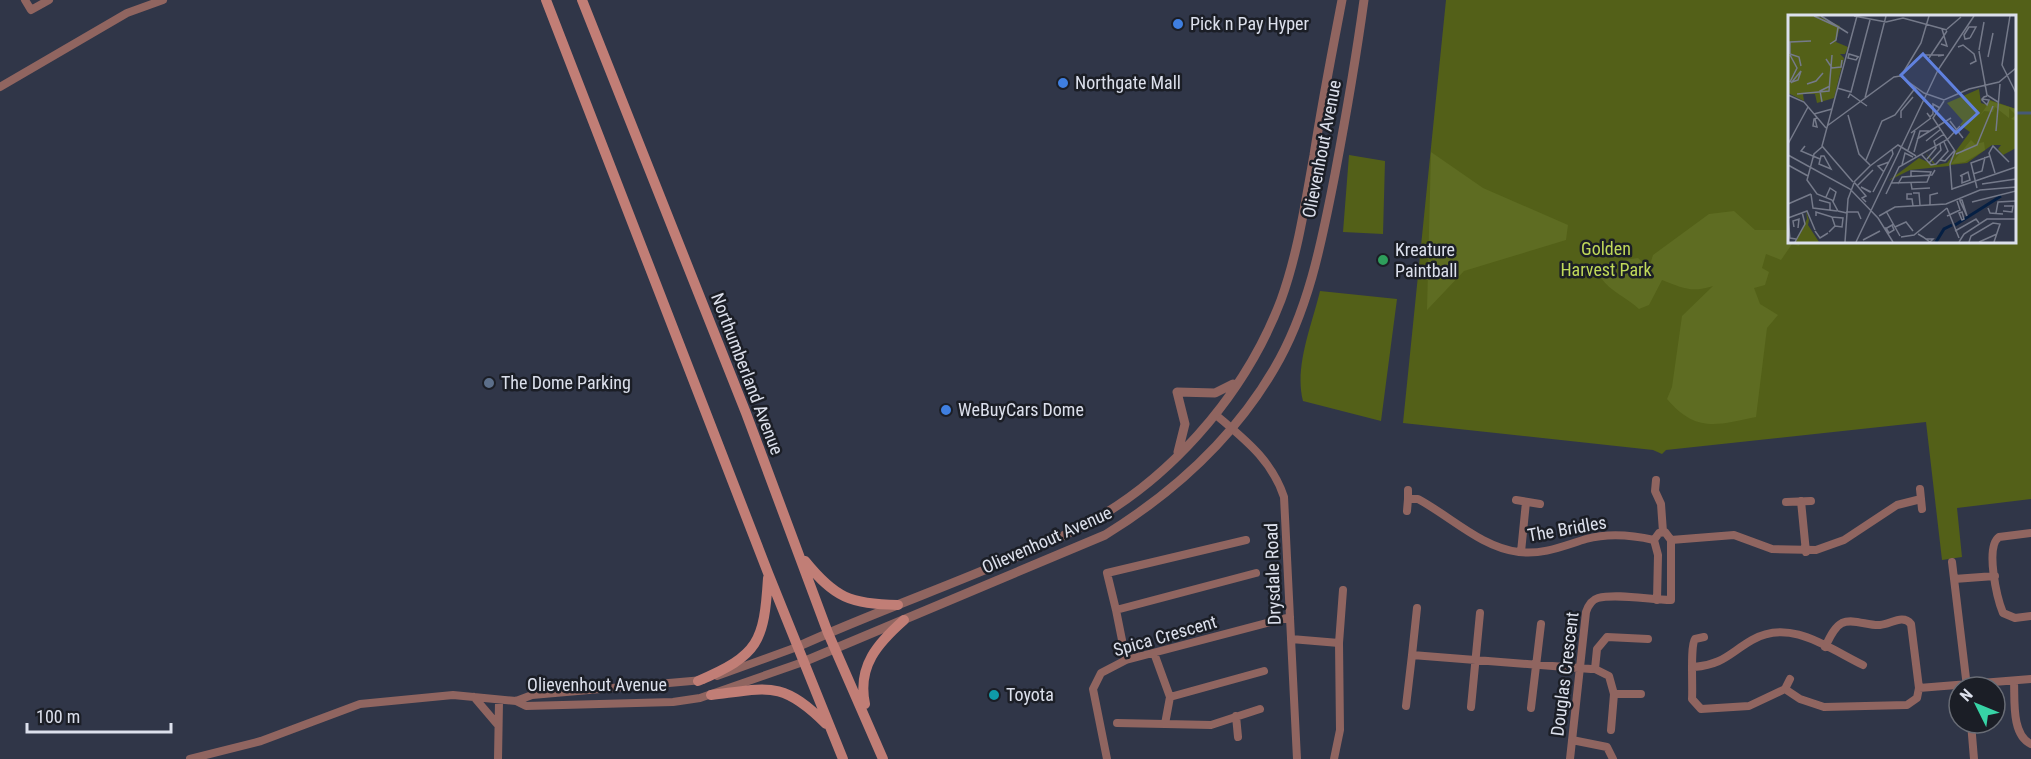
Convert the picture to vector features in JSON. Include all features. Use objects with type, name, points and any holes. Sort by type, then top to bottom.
[{"type":"main road","points":[[546,0],[768,573],[843,759]]},
{"type":"main road","name":"Northumberland Avenue","points":[[582,0],[799,553],[828,633],[871,726],[883,759]]},
{"type":"main road","points":[[799,553],[826,586],[843,597],[861,603],[898,605]]},
{"type":"main road","points":[[698,681],[729,668],[742,659],[755,644],[766,613],[768,573]]},
{"type":"main road","points":[[871,726],[863,691],[867,663],[884,637],[904,620]]},
{"type":"main road","points":[[711,695],[762,687],[782,691],[808,706],[830,729]]},
{"type":"street","points":[[25,0],[31,10],[49,0]]},
{"type":"street","points":[[127,13],[141,0]]},
{"type":"street","points":[[0,87],[127,13],[164,0]]},
{"type":"street","name":"Olievenhout Avenue","points":[[190,759],[261,741],[360,704],[433,696],[474,697],[499,702],[516,701],[544,694],[698,681],[733,672],[1073,532],[1134,493],[1177,456],[1216,415],[1253,358],[1281,301],[1299,240],[1342,0]]},
{"type":"street","name":"Olievenhout Avenue","points":[[516,701],[526,706],[673,702],[711,695],[803,662],[1105,536],[1147,509],[1177,485],[1232,429],[1275,368],[1301,310],[1322,242],[1352,86],[1364,0]]},
{"type":"street","points":[[1177,456],[1185,424],[1177,392],[1215,393],[1230,387],[1239,378]]},
{"type":"street","name":"Drysdale Road","points":[[1216,415],[1265,459],[1278,477],[1284,497],[1297,759]]},
{"type":"street","points":[[1656,480],[1655,491],[1661,504],[1663,532],[1671,540],[1734,535],[1772,549],[1806,552],[1844,540],[1892,508],[1921,499]]},
{"type":"street","points":[[1920,489],[1922,509]]},
{"type":"street","points":[[1407,511],[1408,490]]},
{"type":"street","name":"The Bridles","points":[[1408,499],[1421,501],[1502,548],[1521,552],[1557,549],[1604,536],[1654,540]]},
{"type":"street","name":"The Bridles","points":[[1516,500],[1540,504]]},
{"type":"street","points":[[1800,501],[1806,552]]},
{"type":"street","points":[[1786,502],[1811,501]]},
{"type":"street","name":"The Bridles","points":[[1521,552],[1527,502]]},
{"type":"street","points":[[1657,600],[1658,555],[1654,540],[1657,534],[1663,532]]},
{"type":"street","points":[[2031,532],[2004,536],[1995,540],[1992,549],[2003,613],[2015,618],[2031,616]]},
{"type":"street","points":[[1126,660],[1107,573],[1246,540]]},
{"type":"street","name":"Douglas Crescent","points":[[1570,759],[1586,612],[1592,601],[1607,598],[1671,600],[1671,540]]},
{"type":"street","points":[[1952,562],[1966,675]]},
{"type":"street","points":[[1116,609],[1256,573]]},
{"type":"street","points":[[1954,579],[1995,576]]},
{"type":"street","points":[[1334,759],[1340,730],[1339,643],[1343,590]]},
{"type":"street","points":[[1406,706],[1417,608]]},
{"type":"street","points":[[1471,707],[1480,613]]},
{"type":"street","name":"Spica Crescent","points":[[1107,759],[1093,689],[1101,673],[1126,660],[1290,617]]},
{"type":"street","points":[[1785,689],[1812,705],[1824,707],[1907,705],[1917,698],[1920,688],[1911,624],[1908,620],[1902,619],[1876,626],[1845,622],[1836,627],[1825,647]]},
{"type":"street","points":[[1531,708],[1540,624]]},
{"type":"street","points":[[1694,667],[1720,662],[1754,639],[1785,630],[1803,635],[1863,664]]},
{"type":"street","points":[[1595,669],[1597,649],[1604,639],[1612,637],[1648,639]]},
{"type":"street","points":[[1704,637],[1695,639],[1691,645],[1694,667],[1692,699],[1701,709],[1749,706],[1785,689],[1790,679]]},
{"type":"street","points":[[1291,639],[1339,643]]},
{"type":"street","points":[[1154,653],[1170,697],[1165,724]]},
{"type":"street","points":[[1412,656],[1595,669],[1610,676],[1614,694],[1611,730]]},
{"type":"street","points":[[1170,697],[1264,671]]},
{"type":"street","points":[[2007,682],[2031,679]]},
{"type":"street","points":[[2014,681],[2018,726],[2022,738],[2031,744]]},
{"type":"street","points":[[1920,688],[1947,687]]},
{"type":"street","points":[[1614,694],[1641,694]]},
{"type":"street","points":[[474,697],[497,724]]},
{"type":"street","points":[[498,759],[499,702]]},
{"type":"street","points":[[1117,723],[1202,726],[1260,709]]},
{"type":"street","points":[[1236,716],[1238,737]]},
{"type":"street","points":[[1972,735],[1974,759]]},
{"type":"street","points":[[1572,740],[1607,747],[1613,759]]},
{"type":"green space","name":"Golden Harvest Park","points":[[1446,0],[2031,0],[2031,499],[1957,508],[1962,557],[1942,560],[1926,422],[1666,450],[1662,454],[1653,450],[1403,423]]},
{"type":"green space","points":[[1431,152],[1483,188],[1568,225],[1566,240],[1464,271],[1427,310]]},
{"type":"green space","points":[[1349,155],[1385,161],[1383,234],[1343,232]]},
{"type":"green space","points":[[1734,211],[1755,230],[1788,230],[1788,243],[1800,243],[1799,246],[1792,244],[1781,260],[1766,254],[1762,268],[1769,272],[1765,285],[1754,288],[1760,304],[1778,315],[1767,328],[1756,417],[1718,424],[1698,422],[1678,410],[1667,399],[1672,387],[1682,316],[1713,286],[1693,289],[1662,280],[1649,305],[1639,309],[1609,287],[1601,278],[1617,278],[1623,260],[1638,258],[1649,268],[1653,255],[1709,214]]},
{"type":"green space","points":[[1320,291],[1397,299],[1381,421],[1303,401],[1302,360]]},
{"type":"waterway","points":[[2016,113],[2031,113]]},
{"type":"place","name":"Pick n Pay Hyper","points":[[1178,24]]},
{"type":"place","name":"Northgate Mall","points":[[1063,83]]},
{"type":"place","name":"Kreature Paintball","points":[[1383,260]]},
{"type":"place","name":"The Dome Parking","points":[[489,383]]},
{"type":"place","name":"WeBuyCars Dome","points":[[946,410]]},
{"type":"place","name":"Toyota","points":[[994,695]]}]
